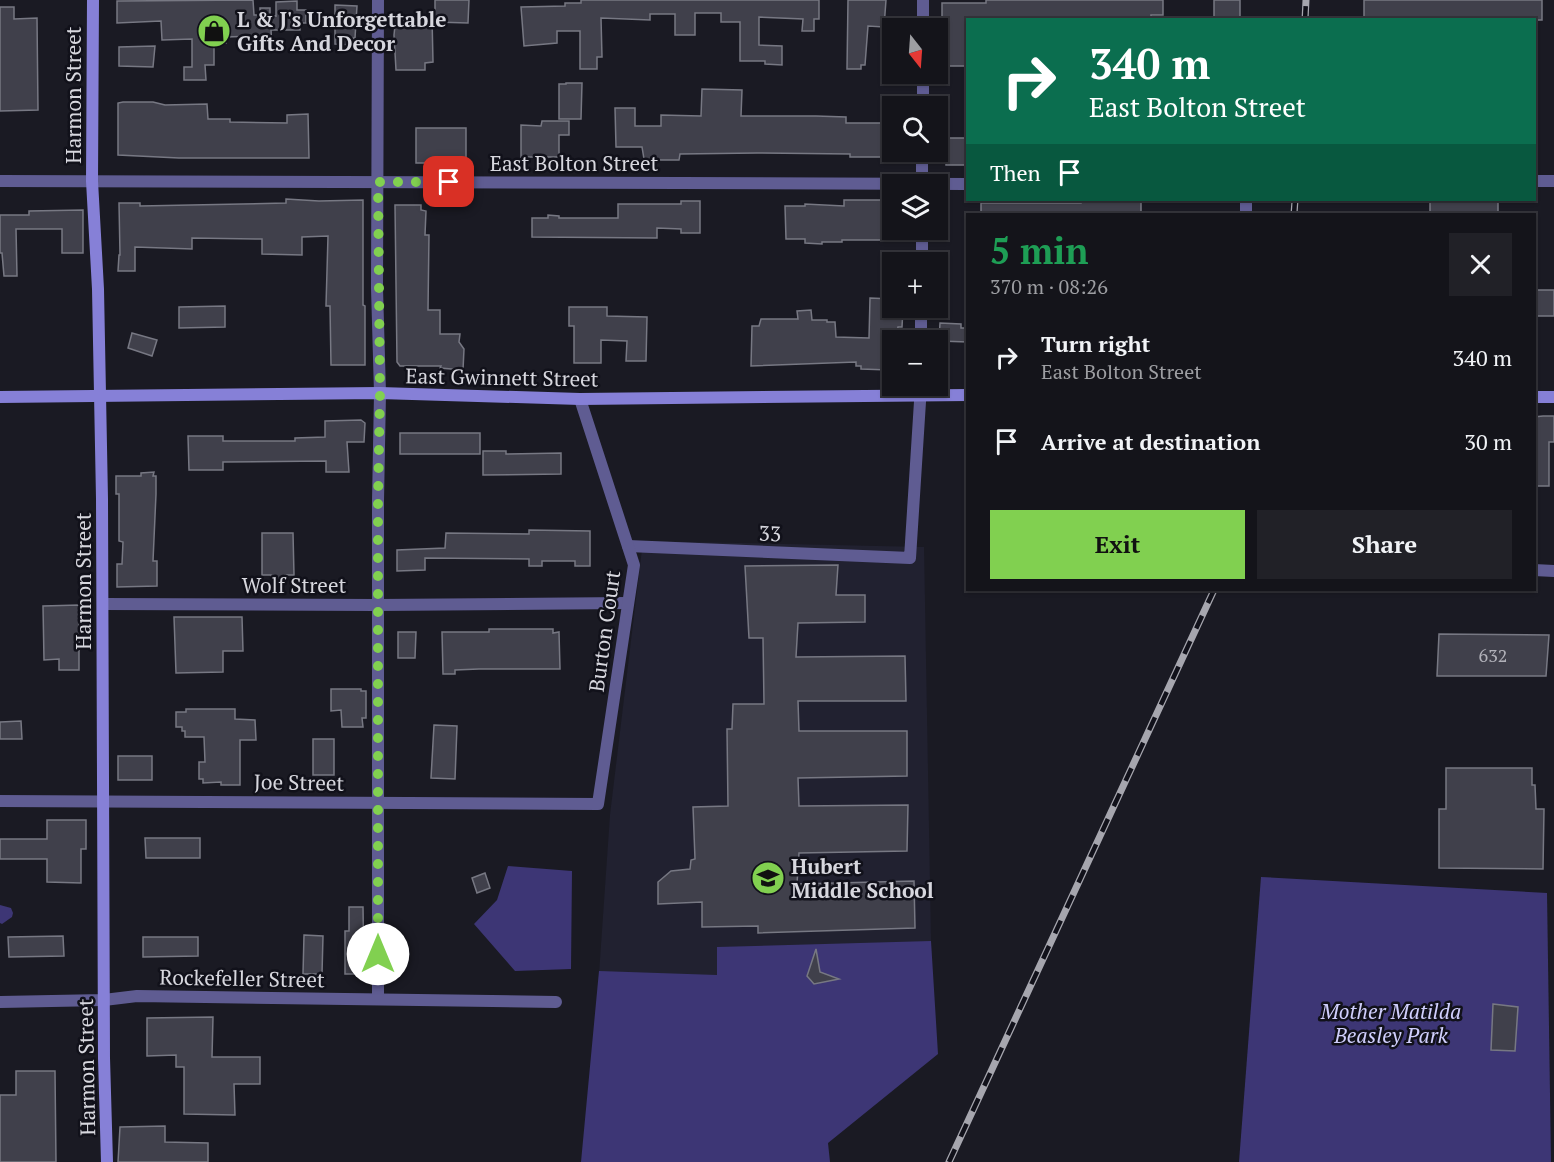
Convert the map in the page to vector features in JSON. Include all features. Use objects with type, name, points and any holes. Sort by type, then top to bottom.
[{"type":"main road","name":"Harmon Street","points":[[93,0],[92,181],[98,290],[107,1162]]},
{"type":"main road","name":"East Gwinnett Street","points":[[0,397],[380,393],[580,399],[882,391]]},
{"type":"main road","name":"East Gwinnett Street","points":[[948,393],[966,395]]},
{"type":"main road","points":[[1536,397],[1554,397]]},
{"type":"street","points":[[378,0],[380,393],[377,605],[378,999]]},
{"type":"street","points":[[923,0],[923,18]]},
{"type":"street","name":"East Bolton Street","points":[[0,181],[882,184]]},
{"type":"street","points":[[1536,181],[1554,181]]},
{"type":"street","name":"East Bolton Street","points":[[948,184],[966,184]]},
{"type":"street","name":"33","points":[[628,546],[910,558],[921,396]]},
{"type":"street","name":"Burton Court","points":[[580,399],[634,565],[598,804]]},
{"type":"street","points":[[1536,570],[1554,571]]},
{"type":"street","name":"Wolf Street","points":[[102,604],[628,603]]},
{"type":"street","name":"Joe Street","points":[[0,801],[598,804]]},
{"type":"street","name":"Rockefeller Street","points":[[0,1002],[104,1000],[136,996],[556,1002]]},
{"type":"shaded area","name":"Hubert Middle School","points":[[643,541],[924,547],[933,1054],[586,1162],[610,815]]},
{"type":"green space","points":[[508,866],[572,871],[571,969],[515,971],[474,924],[497,900]]},
{"type":"green space","name":"Mother Matilda Beasley Park","points":[[1261,877],[1547,893],[1551,1162],[1239,1162]]},
{"type":"green space","points":[[0,905],[11,908],[13,913],[12,917],[2,924],[0,923]]},
{"type":"green space","points":[[931,941],[938,1054],[828,1143],[830,1162],[581,1162],[599,971],[717,975],[717,947]]},
{"type":"building","points":[[253,0],[254,15],[260,15],[260,8],[270,8],[270,15],[276,16],[276,2],[297,1],[297,10],[306,10],[306,23],[300,23],[300,30],[271,30],[272,46],[260,47],[260,36],[226,37],[226,43],[214,43],[214,65],[205,65],[206,80],[184,80],[184,67],[192,67],[192,39],[162,40],[161,21],[117,23],[117,1]]},
{"type":"building","points":[[435,0],[469,0],[468,23],[435,22]]},
{"type":"building","points":[[581,0],[819,0],[819,19],[814,19],[814,31],[802,31],[803,19],[759,17],[759,45],[782,46],[782,65],[765,64],[765,61],[740,61],[740,22],[721,22],[721,13],[695,13],[695,35],[675,35],[675,14],[650,14],[650,20],[601,18],[602,57],[597,57],[597,69],[580,69],[580,31],[557,31],[557,43],[524,46],[521,7],[565,6],[565,3],[581,3]]},
{"type":"building","points":[[848,0],[886,0],[882,27],[868,26],[865,65],[861,65],[861,69],[847,69]]},
{"type":"building","points":[[986,0],[1163,0],[1163,15],[1151,15],[1151,18],[966,18],[966,66],[948,66],[948,18],[942,18],[942,3],[986,3]]},
{"type":"building","points":[[1214,0],[1240,0],[1240,18],[1214,18]]},
{"type":"building","points":[[1364,0],[1542,0],[1542,20],[1536,20],[1536,18],[1364,18]]},
{"type":"building","points":[[335,5],[357,6],[353,45],[335,44]]},
{"type":"building","points":[[0,7],[14,7],[14,19],[37,18],[38,110],[0,111]]},
{"type":"building","points":[[396,16],[432,17],[433,62],[425,63],[425,70],[396,70],[394,35]]},
{"type":"building","points":[[155,46],[153,67],[119,66],[119,47]]},
{"type":"building","points":[[582,83],[581,119],[559,119],[559,84]]},
{"type":"building","points":[[702,89],[742,90],[741,116],[846,117],[846,123],[882,123],[882,157],[850,157],[850,154],[680,154],[679,160],[661,160],[644,159],[642,147],[616,147],[615,108],[635,108],[635,126],[661,126],[661,115],[701,116]]},
{"type":"building","points":[[153,102],[165,105],[207,104],[208,119],[230,119],[230,122],[287,123],[287,115],[308,114],[309,158],[179,158],[118,155],[118,103]]},
{"type":"building","points":[[542,121],[569,121],[569,135],[559,135],[559,157],[521,157],[521,125],[541,126]]},
{"type":"building","points":[[416,128],[466,128],[466,163],[416,163]]},
{"type":"building","points":[[948,138],[966,138],[965,165],[946,165],[943,162],[948,162]]},
{"type":"building","points":[[286,199],[363,200],[365,365],[331,365],[330,306],[326,306],[328,236],[302,237],[302,255],[262,254],[262,239],[192,238],[192,249],[135,247],[135,271],[118,271],[119,203],[140,203],[140,206],[286,203]]},
{"type":"building","points":[[844,200],[882,200],[882,240],[842,240],[842,242],[822,242],[822,244],[805,243],[805,239],[786,239],[785,206],[805,206],[805,204],[844,206]]},
{"type":"building","points":[[681,201],[700,201],[700,233],[681,233],[681,229],[657,228],[657,238],[532,237],[532,218],[548,218],[548,215],[559,216],[559,218],[618,218],[618,204],[681,204]]},
{"type":"building","points":[[1081,201],[1141,201],[1141,213],[981,213],[981,203],[1081,203]]},
{"type":"building","points":[[1430,201],[1498,201],[1498,213],[1430,213]]},
{"type":"building","points":[[395,205],[421,205],[421,210],[426,211],[425,235],[429,235],[428,310],[440,310],[440,334],[460,334],[459,342],[464,349],[463,370],[440,368],[441,366],[400,366],[397,362]]},
{"type":"building","points":[[83,210],[83,253],[62,253],[62,229],[16,229],[17,276],[4,276],[2,253],[0,253],[0,215],[29,215],[29,211]]},
{"type":"building","points":[[1536,290],[1554,290],[1554,316],[1536,316]]},
{"type":"building","points":[[870,298],[882,299],[882,318],[902,318],[902,327],[898,327],[897,330],[882,330],[882,370],[861,369],[861,366],[856,366],[856,362],[751,366],[752,326],[759,326],[761,319],[798,319],[797,311],[811,310],[812,320],[835,322],[836,337],[869,338]]},
{"type":"building","points":[[225,306],[225,327],[179,328],[179,307]]},
{"type":"building","points":[[569,307],[607,307],[607,316],[647,317],[646,361],[626,361],[627,341],[601,340],[601,363],[574,363],[574,326],[569,326]]},
{"type":"building","points":[[940,323],[961,324],[961,328],[966,328],[966,342],[948,341],[948,330],[940,330]]},
{"type":"building","points":[[132,333],[157,340],[152,356],[128,348]]},
{"type":"building","points":[[1554,416],[1554,442],[1549,442],[1549,486],[1536,486],[1536,417]]},
{"type":"building","points":[[361,420],[365,423],[364,442],[347,442],[349,472],[326,472],[326,461],[223,462],[223,470],[189,470],[188,436],[223,436],[223,441],[295,441],[295,438],[325,437],[325,421]]},
{"type":"building","points":[[400,433],[480,433],[480,454],[400,454]]},
{"type":"building","points":[[483,451],[506,451],[506,454],[561,453],[561,474],[483,475]]},
{"type":"building","points":[[154,472],[156,494],[153,561],[157,561],[157,586],[117,587],[117,564],[122,564],[123,542],[119,541],[119,494],[116,494],[116,476],[141,476],[141,473]]},
{"type":"building","points":[[529,530],[590,531],[590,566],[575,566],[575,561],[542,561],[542,566],[529,566],[529,559],[425,558],[425,570],[397,571],[397,550],[445,548],[446,533],[529,534]]},
{"type":"building","points":[[262,533],[293,533],[294,575],[285,575],[285,579],[271,579],[271,575],[262,575]]},
{"type":"building","name":"Hubert Middle School","points":[[838,565],[836,595],[865,595],[865,622],[798,623],[796,657],[905,656],[906,701],[798,701],[799,731],[907,731],[907,776],[798,778],[799,806],[908,805],[907,851],[799,853],[797,884],[914,881],[915,928],[758,933],[758,926],[702,927],[702,902],[658,904],[658,882],[671,871],[690,869],[691,860],[695,859],[693,807],[728,806],[727,729],[732,729],[733,704],[764,704],[763,638],[749,638],[745,566]]},
{"type":"building","points":[[79,605],[79,670],[59,670],[59,659],[44,660],[43,606]]},
{"type":"building","points":[[174,617],[242,617],[243,651],[223,651],[223,672],[176,673]]},
{"type":"building","points":[[489,629],[553,629],[553,633],[559,632],[560,669],[455,670],[455,674],[443,674],[442,632],[489,632]]},
{"type":"building","points":[[398,632],[416,632],[415,658],[398,658]]},
{"type":"building","points":[[1439,634],[1549,635],[1546,676],[1437,676]]},
{"type":"building","points":[[331,689],[366,691],[366,718],[362,718],[363,727],[342,727],[341,710],[331,711]]},
{"type":"building","points":[[186,709],[235,709],[235,719],[255,720],[256,740],[240,740],[240,785],[221,785],[221,782],[203,783],[203,779],[199,779],[199,762],[205,762],[204,737],[185,737],[182,727],[176,727],[176,712],[186,712]]},
{"type":"building","points":[[21,721],[22,739],[0,739],[0,722]]},
{"type":"building","points":[[434,725],[457,726],[455,779],[431,778]]},
{"type":"building","points":[[313,739],[334,739],[334,775],[313,775]]},
{"type":"building","points":[[118,756],[152,756],[152,780],[118,780]]},
{"type":"building","points":[[1446,768],[1532,768],[1536,809],[1544,809],[1543,869],[1439,868],[1439,809],[1446,809]]},
{"type":"building","points":[[47,820],[86,820],[86,849],[81,849],[81,883],[47,882],[47,859],[0,859],[0,839],[47,839]]},
{"type":"building","points":[[145,838],[200,838],[200,858],[146,858]]},
{"type":"building","points":[[485,873],[490,888],[477,893],[472,878]]},
{"type":"building","points":[[349,907],[363,907],[364,974],[345,974],[345,931],[349,931]]},
{"type":"building","points":[[304,935],[323,936],[322,974],[303,974]]},
{"type":"building","points":[[63,936],[64,956],[9,957],[8,937]]},
{"type":"building","points":[[143,937],[198,937],[198,956],[143,957]]},
{"type":"building","points":[[816,949],[820,972],[839,979],[814,984],[807,976]]},
{"type":"building","points":[[1493,1004],[1518,1007],[1515,1051],[1491,1050]]},
{"type":"building","points":[[213,1017],[212,1057],[260,1057],[260,1084],[234,1084],[235,1115],[184,1114],[184,1067],[176,1067],[176,1055],[147,1056],[147,1018]]},
{"type":"building","points":[[16,1071],[55,1071],[56,1162],[0,1162],[0,1095],[16,1095]]},
{"type":"building","points":[[165,1126],[165,1142],[208,1143],[208,1162],[118,1162],[120,1127]]},
{"type":"railway","points":[[1305,18],[1306,0]]},
{"type":"railway","points":[[1294,213],[1295,201]]},
{"type":"railway","points":[[949,1162],[1214,591]]},
{"type":"place","name":"L & J's Unforgettable Gifts And Decor","points":[[214,31]]},
{"type":"place","name":"Hubert Middle School","points":[[768,878]]},
{"type":"route","points":[[378,954],[380,393],[378,182],[449,182]]}]
